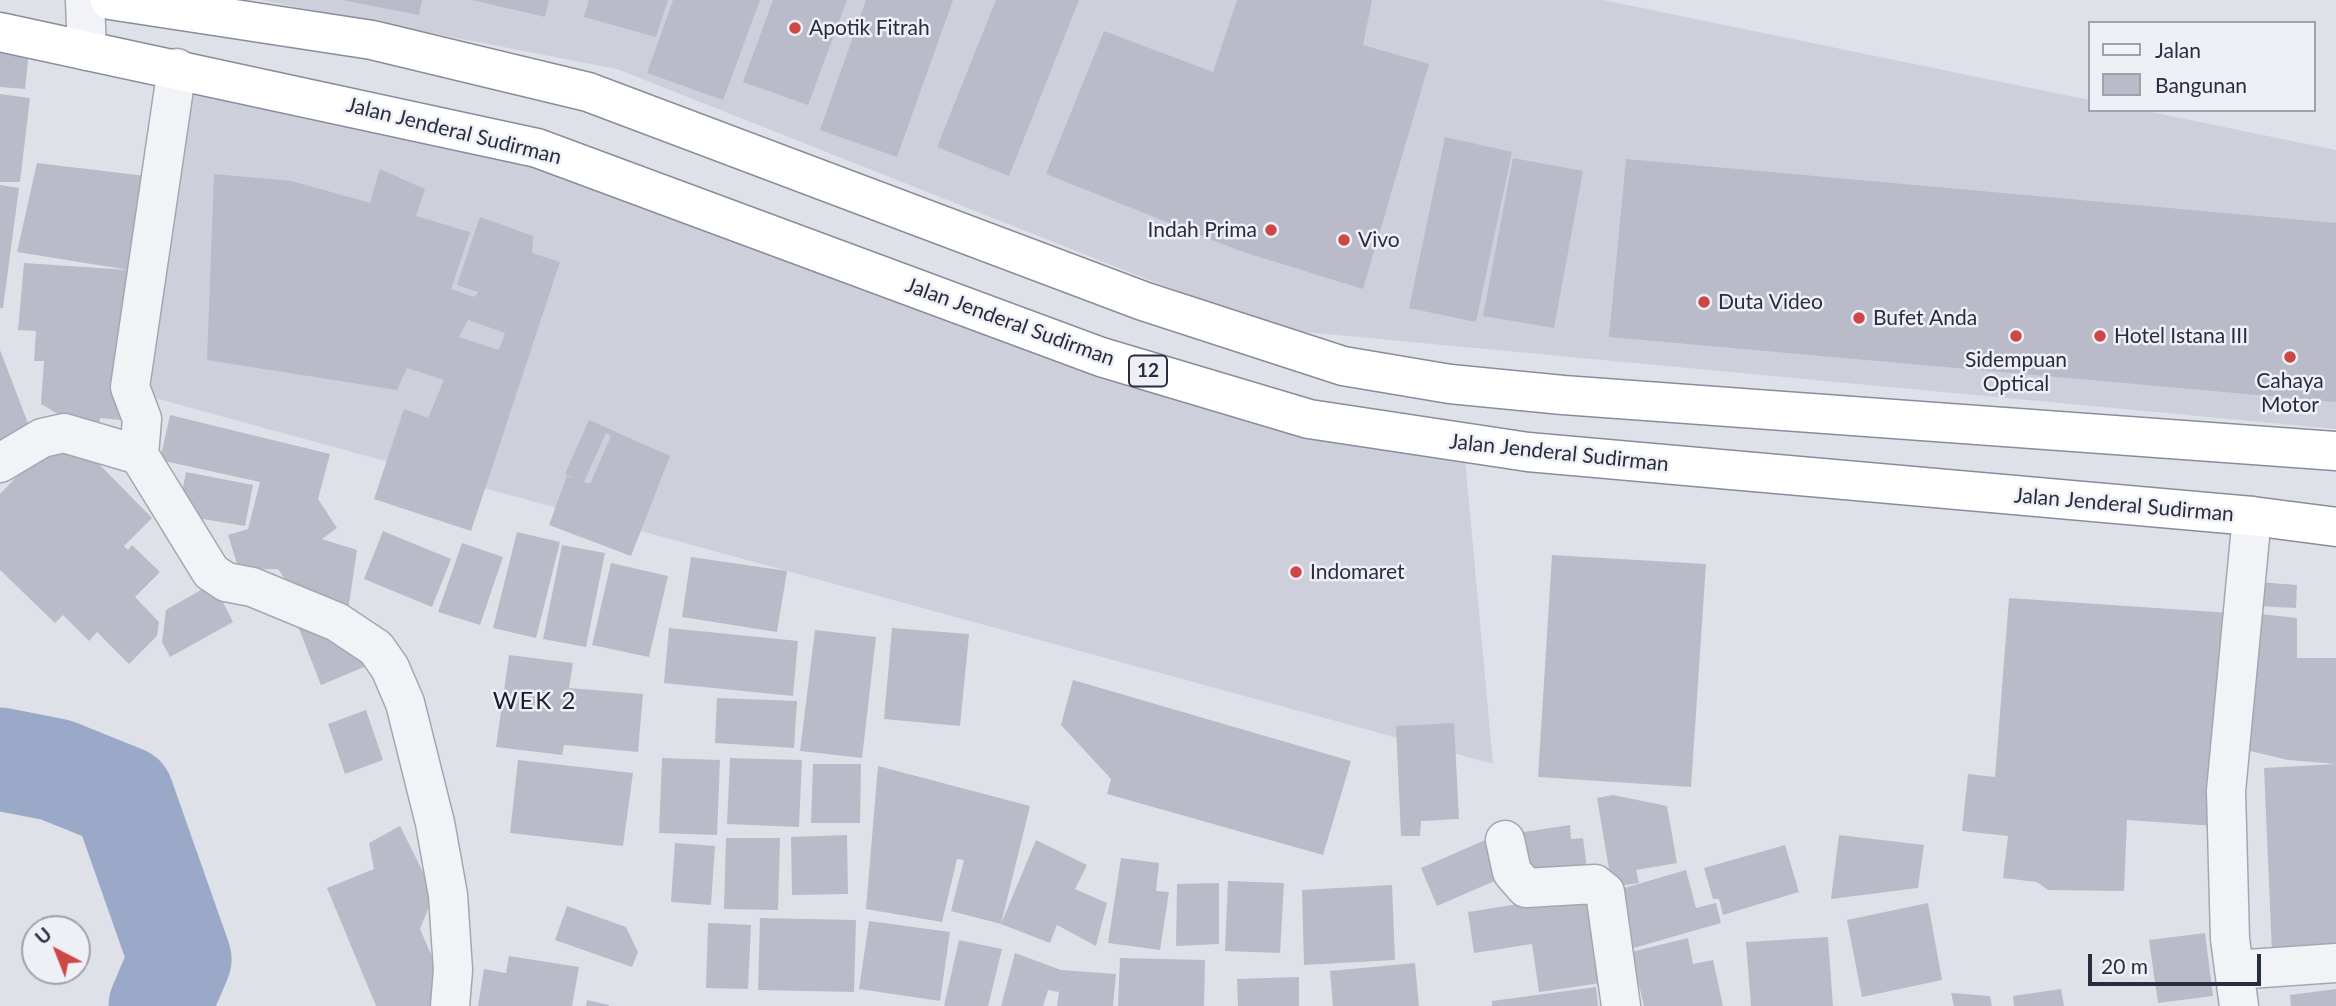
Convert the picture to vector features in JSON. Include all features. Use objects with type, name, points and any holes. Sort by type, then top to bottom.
[{"type":"highway","points":[[110,0],[372,40],[587,92],[1143,301],[1343,366],[1450,384],[1563,395],[2336,451]]},
{"type":"highway","name":"Jalan Jenderal Sudirman","points":[[0,32],[177,68],[537,148],[1101,357],[1309,419],[1528,452],[2252,516],[2336,527]]},
{"type":"street","points":[[85,0],[87,51]]},
{"type":"street","points":[[177,68],[130,387],[142,419],[139,455],[211,572],[226,582],[252,587],[337,622],[376,648],[390,668],[405,703],[435,823],[446,883],[453,970],[450,1006]]},
{"type":"street","points":[[0,463],[42,438],[64,433],[139,455]]},
{"type":"street","points":[[2252,516],[2225,791],[2225,856],[2236,988],[2336,963]]},
{"type":"street","points":[[1505,840],[1512,872],[1526,888],[1595,884],[1605,892],[1620,1006]]},
{"type":"shaded area","points":[[260,0],[1603,0],[2088,100],[2088,112],[2151,112],[2336,150],[2336,429],[1273,329],[617,69]]},
{"type":"shaded area","points":[[176,84],[542,169],[1465,459],[1493,764],[140,394]]},
{"type":"building","points":[[342,0],[422,0],[419,15]]},
{"type":"building","points":[[472,0],[549,0],[545,17]]},
{"type":"building","points":[[589,0],[668,0],[656,37],[584,17]]},
{"type":"building","points":[[673,0],[760,0],[723,100],[647,73]]},
{"type":"building","points":[[773,0],[847,0],[808,105],[743,82]]},
{"type":"building","points":[[866,0],[953,0],[897,157],[820,130]]},
{"type":"building","points":[[996,0],[1079,0],[1009,176],[937,147]]},
{"type":"building","points":[[1237,0],[1372,0],[1363,45],[1429,64],[1363,289],[1240,251],[1046,174],[1104,31],[1213,72]]},
{"type":"building","points":[[0,49],[29,52],[25,89],[0,87]]},
{"type":"building","points":[[0,94],[30,98],[20,182],[0,182]]},
{"type":"building","points":[[1445,137],[1512,152],[1476,322],[1409,308]]},
{"type":"building","points":[[1513,158],[1583,171],[1554,328],[1483,316]]},
{"type":"building","points":[[1626,159],[2336,223],[2336,402],[1609,337]]},
{"type":"building","points":[[37,163],[146,176],[121,420],[100,418],[99,438],[41,404],[44,361],[34,361],[36,331],[18,330],[24,263],[129,270],[17,252]]},
{"type":"building","points":[[380,169],[425,189],[416,216],[470,232],[451,289],[475,297],[478,292],[457,285],[480,217],[533,236],[532,253],[560,262],[471,531],[374,499],[404,409],[428,418],[444,380],[407,368],[397,390],[207,360],[214,174],[292,181],[370,203]],"holes":[[[468,320],[505,333],[499,350],[459,337]]]},
{"type":"building","points":[[0,185],[19,188],[3,308],[0,308]]},
{"type":"building","points":[[0,350],[31,431],[0,440]]},
{"type":"building","points":[[170,415],[330,454],[318,499],[337,528],[322,539],[357,550],[348,611],[294,592],[278,569],[239,570],[228,535],[248,529],[260,482],[160,460]]},
{"type":"building","points":[[589,420],[670,456],[631,556],[549,525],[567,476],[576,479],[565,474]],"holes":[[[606,433],[611,436],[590,484],[584,482]]]},
{"type":"building","points":[[46,446],[92,457],[152,518],[124,546],[128,550],[132,545],[160,572],[135,597],[159,622],[157,636],[129,664],[97,632],[89,641],[63,615],[55,623],[0,570],[0,494]]},
{"type":"building","points":[[186,472],[253,485],[245,526],[191,517],[193,504],[180,502]]},
{"type":"building","points":[[383,531],[451,559],[432,607],[364,579]]},
{"type":"building","points":[[517,532],[560,542],[536,638],[493,628]]},
{"type":"building","points":[[462,543],[503,557],[480,625],[438,612]]},
{"type":"building","points":[[562,545],[605,553],[586,647],[543,639]]},
{"type":"building","points":[[1552,555],[1706,564],[1691,787],[1538,777]]},
{"type":"building","points":[[691,557],[787,571],[777,632],[682,617]]},
{"type":"building","points":[[611,563],[668,576],[649,657],[592,645]]},
{"type":"building","points":[[2258,582],[2297,585],[2296,608],[2256,606]]},
{"type":"building","points":[[213,583],[233,622],[170,657],[162,642],[166,610]]},
{"type":"building","points":[[2009,598],[2230,613],[2215,826],[2127,820],[2124,891],[2048,890],[2037,882],[2003,878],[2008,836],[1962,831],[1968,774],[1995,777]]},
{"type":"building","points":[[2261,614],[2297,618],[2297,658],[2336,658],[2336,764],[2288,760],[2246,750]]},
{"type":"building","points":[[296,621],[376,662],[321,685]]},
{"type":"building","points":[[669,628],[798,641],[793,696],[664,683]]},
{"type":"building","points":[[892,628],[969,634],[960,726],[884,719]]},
{"type":"building","points":[[815,630],[876,637],[862,758],[800,751]]},
{"type":"building","points":[[509,655],[573,663],[569,688],[643,694],[638,752],[564,745],[562,755],[496,747]]},
{"type":"building","points":[[1073,680],[1351,761],[1323,855],[1107,794],[1111,779],[1061,725]]},
{"type":"building","points":[[717,698],[797,701],[794,748],[715,743]]},
{"type":"building","points":[[366,710],[383,760],[345,774],[328,724]]},
{"type":"building","points":[[1454,723],[1459,819],[1421,821],[1420,836],[1401,836],[1396,726]]},
{"type":"building","points":[[662,758],[720,760],[717,835],[659,833]]},
{"type":"building","points":[[730,758],[802,760],[799,827],[727,824]]},
{"type":"building","points":[[518,760],[633,773],[623,846],[510,833]]},
{"type":"building","points":[[813,764],[861,764],[860,823],[811,823]]},
{"type":"building","points":[[2336,764],[2336,948],[2272,952],[2264,768]]},
{"type":"building","points":[[878,766],[1030,806],[1001,924],[951,911],[964,860],[957,859],[942,922],[866,909]]},
{"type":"building","points":[[1613,795],[1667,806],[1677,863],[1636,870],[1639,883],[1612,887],[1597,798]]},
{"type":"building","points":[[1570,825],[1571,839],[1583,838],[1587,869],[1526,878],[1510,834]]},
{"type":"building","points":[[400,826],[434,894],[420,929],[444,984],[438,1006],[376,1006],[327,888],[374,869],[369,843]]},
{"type":"building","points":[[847,835],[848,894],[792,895],[791,837]]},
{"type":"building","points":[[1839,835],[1924,845],[1918,888],[1831,899]]},
{"type":"building","points":[[726,838],[780,838],[778,910],[724,909]]},
{"type":"building","points":[[1490,838],[1506,876],[1437,906],[1421,868]]},
{"type":"building","points":[[1036,840],[1087,865],[1075,889],[1107,903],[1096,946],[1057,925],[1050,943],[1001,924]]},
{"type":"building","points":[[675,843],[715,846],[711,905],[671,902]]},
{"type":"building","points":[[1785,845],[1799,892],[1723,915],[1719,899],[1713,899],[1704,868]]},
{"type":"building","points":[[1121,858],[1159,863],[1156,891],[1169,892],[1160,950],[1108,943]]},
{"type":"building","points":[[1686,870],[1696,908],[1716,903],[1721,923],[1630,949],[1614,891]]},
{"type":"building","points":[[1228,881],[1284,883],[1280,953],[1225,951]]},
{"type":"building","points":[[1219,883],[1219,944],[1176,946],[1177,884]]},
{"type":"building","points":[[1392,885],[1395,960],[1304,965],[1302,890]]},
{"type":"building","points":[[1588,893],[1601,983],[1539,992],[1532,944],[1474,953],[1468,912]]},
{"type":"building","points":[[1928,903],[1942,980],[1862,997],[1847,920]]},
{"type":"building","points":[[567,906],[626,927],[638,952],[632,967],[555,940]]},
{"type":"building","points":[[760,918],[856,920],[854,992],[758,990]]},
{"type":"building","points":[[869,921],[950,932],[940,1001],[859,989]]},
{"type":"building","points":[[708,923],[751,925],[748,989],[706,988]]},
{"type":"building","points":[[2205,933],[2213,996],[2158,1003],[2149,940]]},
{"type":"building","points":[[1828,937],[1833,1006],[1751,1006],[1746,942]]},
{"type":"building","points":[[1688,938],[1693,964],[1713,960],[1723,1006],[1644,1006],[1631,952]]},
{"type":"building","points":[[959,940],[1002,949],[988,1006],[944,1006]]},
{"type":"building","points":[[1015,953],[1061,970],[1116,974],[1113,1006],[1057,1006],[1059,992],[1048,990],[1043,1006],[1001,1006]]},
{"type":"building","points":[[509,956],[579,967],[572,1006],[478,1006],[484,969],[506,973]]},
{"type":"building","points":[[1120,958],[1205,960],[1204,1006],[1118,1006]]},
{"type":"building","points":[[1415,963],[1419,1006],[1333,1006],[1330,971]]},
{"type":"building","points":[[1299,977],[1299,1006],[1238,1006],[1237,979]]},
{"type":"building","points":[[1596,987],[1598,1006],[1492,1006],[1492,1001]]},
{"type":"building","points":[[2061,989],[2064,1006],[2014,1006],[2013,996]]},
{"type":"building","points":[[2336,989],[2336,1006],[2291,1006],[2290,995]]},
{"type":"building","points":[[1951,993],[1990,996],[1992,1006],[1954,1006]]},
{"type":"building","points":[[587,1000],[609,1005],[609,1006],[586,1006]]},
{"type":"waterway","points":[[0,759],[56,770],[123,797],[180,959],[160,1006]]},
{"type":"place","name":"Apotik Fitrah","points":[[795,28]]},
{"type":"place","name":"Indah Prima","points":[[1271,230]]},
{"type":"place","name":"Vivo","points":[[1344,240]]},
{"type":"place","name":"Duta Video","points":[[1704,302]]},
{"type":"place","name":"Bufet Anda","points":[[1859,318]]},
{"type":"place","name":"Sidempuan Optical","points":[[2016,336]]},
{"type":"place","name":"Hotel Istana III","points":[[2100,336]]},
{"type":"place","name":"Cahaya Motor","points":[[2290,357]]},
{"type":"place","name":"Indomaret","points":[[1296,572]]},
{"type":"district","name":"WEK 2","points":[[535,701]]}]
